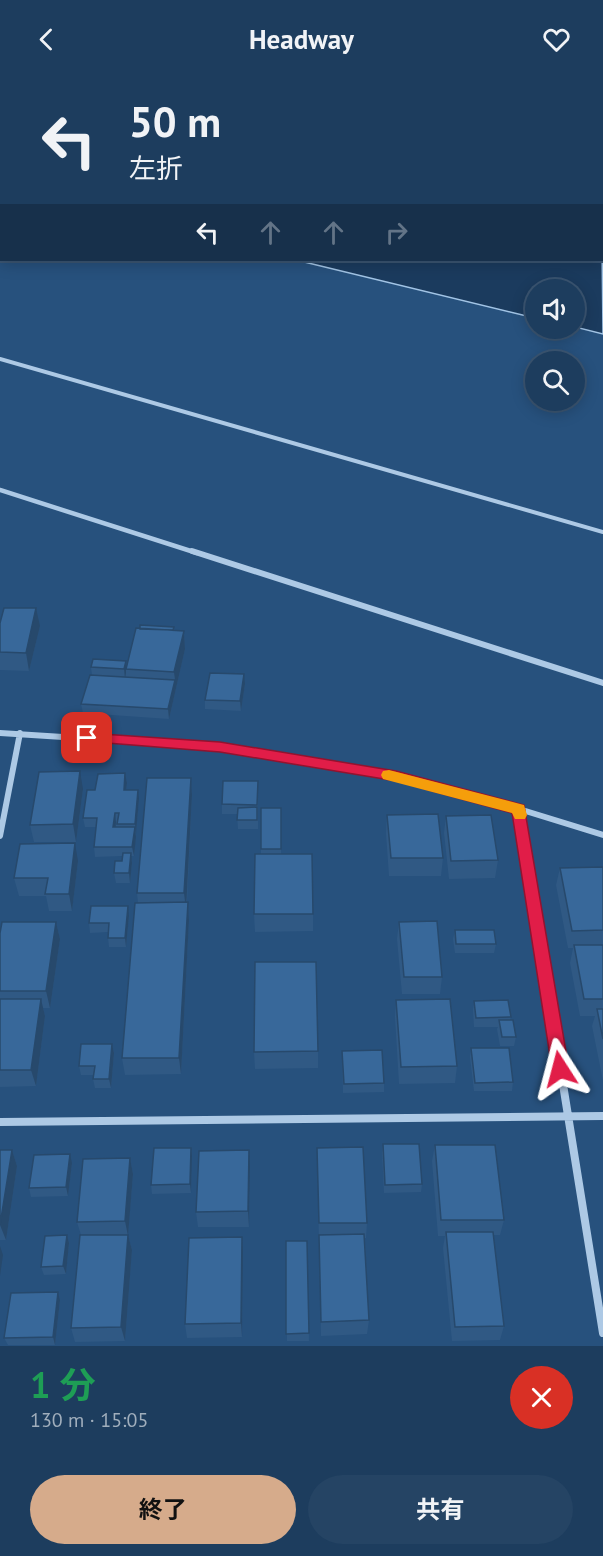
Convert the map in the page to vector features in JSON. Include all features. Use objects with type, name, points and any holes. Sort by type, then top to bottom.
[{"type":"street","points":[[0,490],[603,683]]},
{"type":"street","points":[[0,733],[220,747],[396,776],[519,809],[603,835]]},
{"type":"street","points":[[0,836],[20,733]]},
{"type":"street","points":[[519,809],[603,1333]]},
{"type":"street","points":[[0,1122],[603,1116]]},
{"type":"lane","points":[[0,358],[603,532]]},
{"type":"water","points":[[300,261],[602,261],[603,334],[585,330],[585,279],[525,279],[525,316]]},
{"type":"building","points":[[4,608],[36,608],[26,653],[0,652],[0,623]]},
{"type":"building","points":[[140,625],[174,627],[173,630],[140,629]]},
{"type":"building","points":[[136,628],[184,631],[174,672],[126,669]]},
{"type":"building","points":[[93,659],[126,661],[124,669],[91,667]]},
{"type":"building","points":[[210,673],[244,674],[240,701],[205,700]]},
{"type":"building","points":[[90,675],[175,680],[168,709],[81,704]]},
{"type":"building","points":[[80,771],[73,824],[30,825],[39,772]]},
{"type":"building","points":[[125,773],[124,790],[138,790],[135,824],[117,824],[119,813],[115,813],[113,827],[135,827],[132,847],[94,847],[97,818],[83,818],[87,790],[95,790],[98,774]]},
{"type":"building","points":[[147,778],[191,778],[184,893],[137,893]]},
{"type":"building","points":[[223,781],[258,781],[257,805],[222,804]]},
{"type":"building","points":[[257,807],[257,820],[237,820],[238,808]]},
{"type":"building","points":[[261,808],[281,808],[281,849],[261,849]]},
{"type":"building","points":[[438,814],[443,858],[391,858],[387,815]]},
{"type":"building","points":[[491,815],[498,860],[451,861],[446,816]]},
{"type":"building","points":[[75,843],[69,894],[45,894],[48,878],[14,878],[20,844]]},
{"type":"building","points":[[123,853],[131,853],[129,873],[114,873],[115,861],[122,861]]},
{"type":"building","points":[[255,854],[312,854],[313,914],[254,914]]},
{"type":"building","points":[[603,867],[603,930],[572,931],[560,868]]},
{"type":"building","points":[[188,902],[179,1058],[122,1058],[135,903]]},
{"type":"building","points":[[91,906],[128,906],[125,938],[108,938],[109,923],[89,923]]},
{"type":"building","points":[[437,921],[442,977],[404,977],[399,922]]},
{"type":"building","points":[[2,922],[56,922],[46,991],[0,991]]},
{"type":"building","points":[[455,930],[494,930],[496,944],[456,944]]},
{"type":"building","points":[[574,945],[603,945],[603,999],[584,999]]},
{"type":"building","points":[[255,962],[316,962],[318,1051],[254,1052]]},
{"type":"building","points":[[0,999],[41,999],[31,1070],[0,1070]]},
{"type":"building","points":[[450,999],[457,1066],[401,1067],[396,1000]]},
{"type":"building","points":[[508,1000],[511,1017],[476,1018],[474,1001]]},
{"type":"building","points":[[597,1009],[603,1009],[603,1039]]},
{"type":"building","points":[[499,1020],[513,1020],[516,1037],[502,1037]]},
{"type":"building","points":[[81,1044],[112,1044],[109,1079],[93,1079],[95,1066],[79,1066]]},
{"type":"building","points":[[471,1048],[509,1048],[513,1082],[475,1083]]},
{"type":"building","points":[[382,1050],[384,1083],[344,1084],[342,1051]]},
{"type":"building","points":[[383,1144],[419,1144],[422,1184],[385,1185]]},
{"type":"building","points":[[435,1145],[495,1145],[504,1220],[441,1220]]},
{"type":"building","points":[[363,1147],[367,1223],[319,1223],[317,1148]]},
{"type":"building","points":[[154,1148],[191,1148],[190,1184],[151,1185]]},
{"type":"building","points":[[0,1150],[12,1150],[0,1225]]},
{"type":"building","points":[[249,1150],[248,1211],[196,1212],[199,1151]]},
{"type":"building","points":[[70,1154],[66,1187],[29,1188],[34,1155]]},
{"type":"building","points":[[130,1158],[125,1221],[77,1222],[83,1159]]},
{"type":"building","points":[[446,1232],[493,1232],[504,1326],[455,1327]]},
{"type":"building","points":[[364,1234],[369,1320],[321,1322],[319,1235]]},
{"type":"building","points":[[67,1235],[63,1266],[41,1267],[45,1236]]},
{"type":"building","points":[[80,1235],[128,1235],[121,1327],[71,1328]]},
{"type":"building","points":[[242,1237],[241,1323],[185,1324],[189,1238]]},
{"type":"building","points":[[286,1241],[307,1241],[309,1333],[286,1334]]},
{"type":"building","points":[[58,1292],[53,1337],[4,1338],[11,1293]]},
{"type":"slow traffic","points":[[389,775],[519,809],[520,815]]},
{"type":"route","points":[[87,738],[220,747],[396,776],[519,809],[560,1069]]}]
